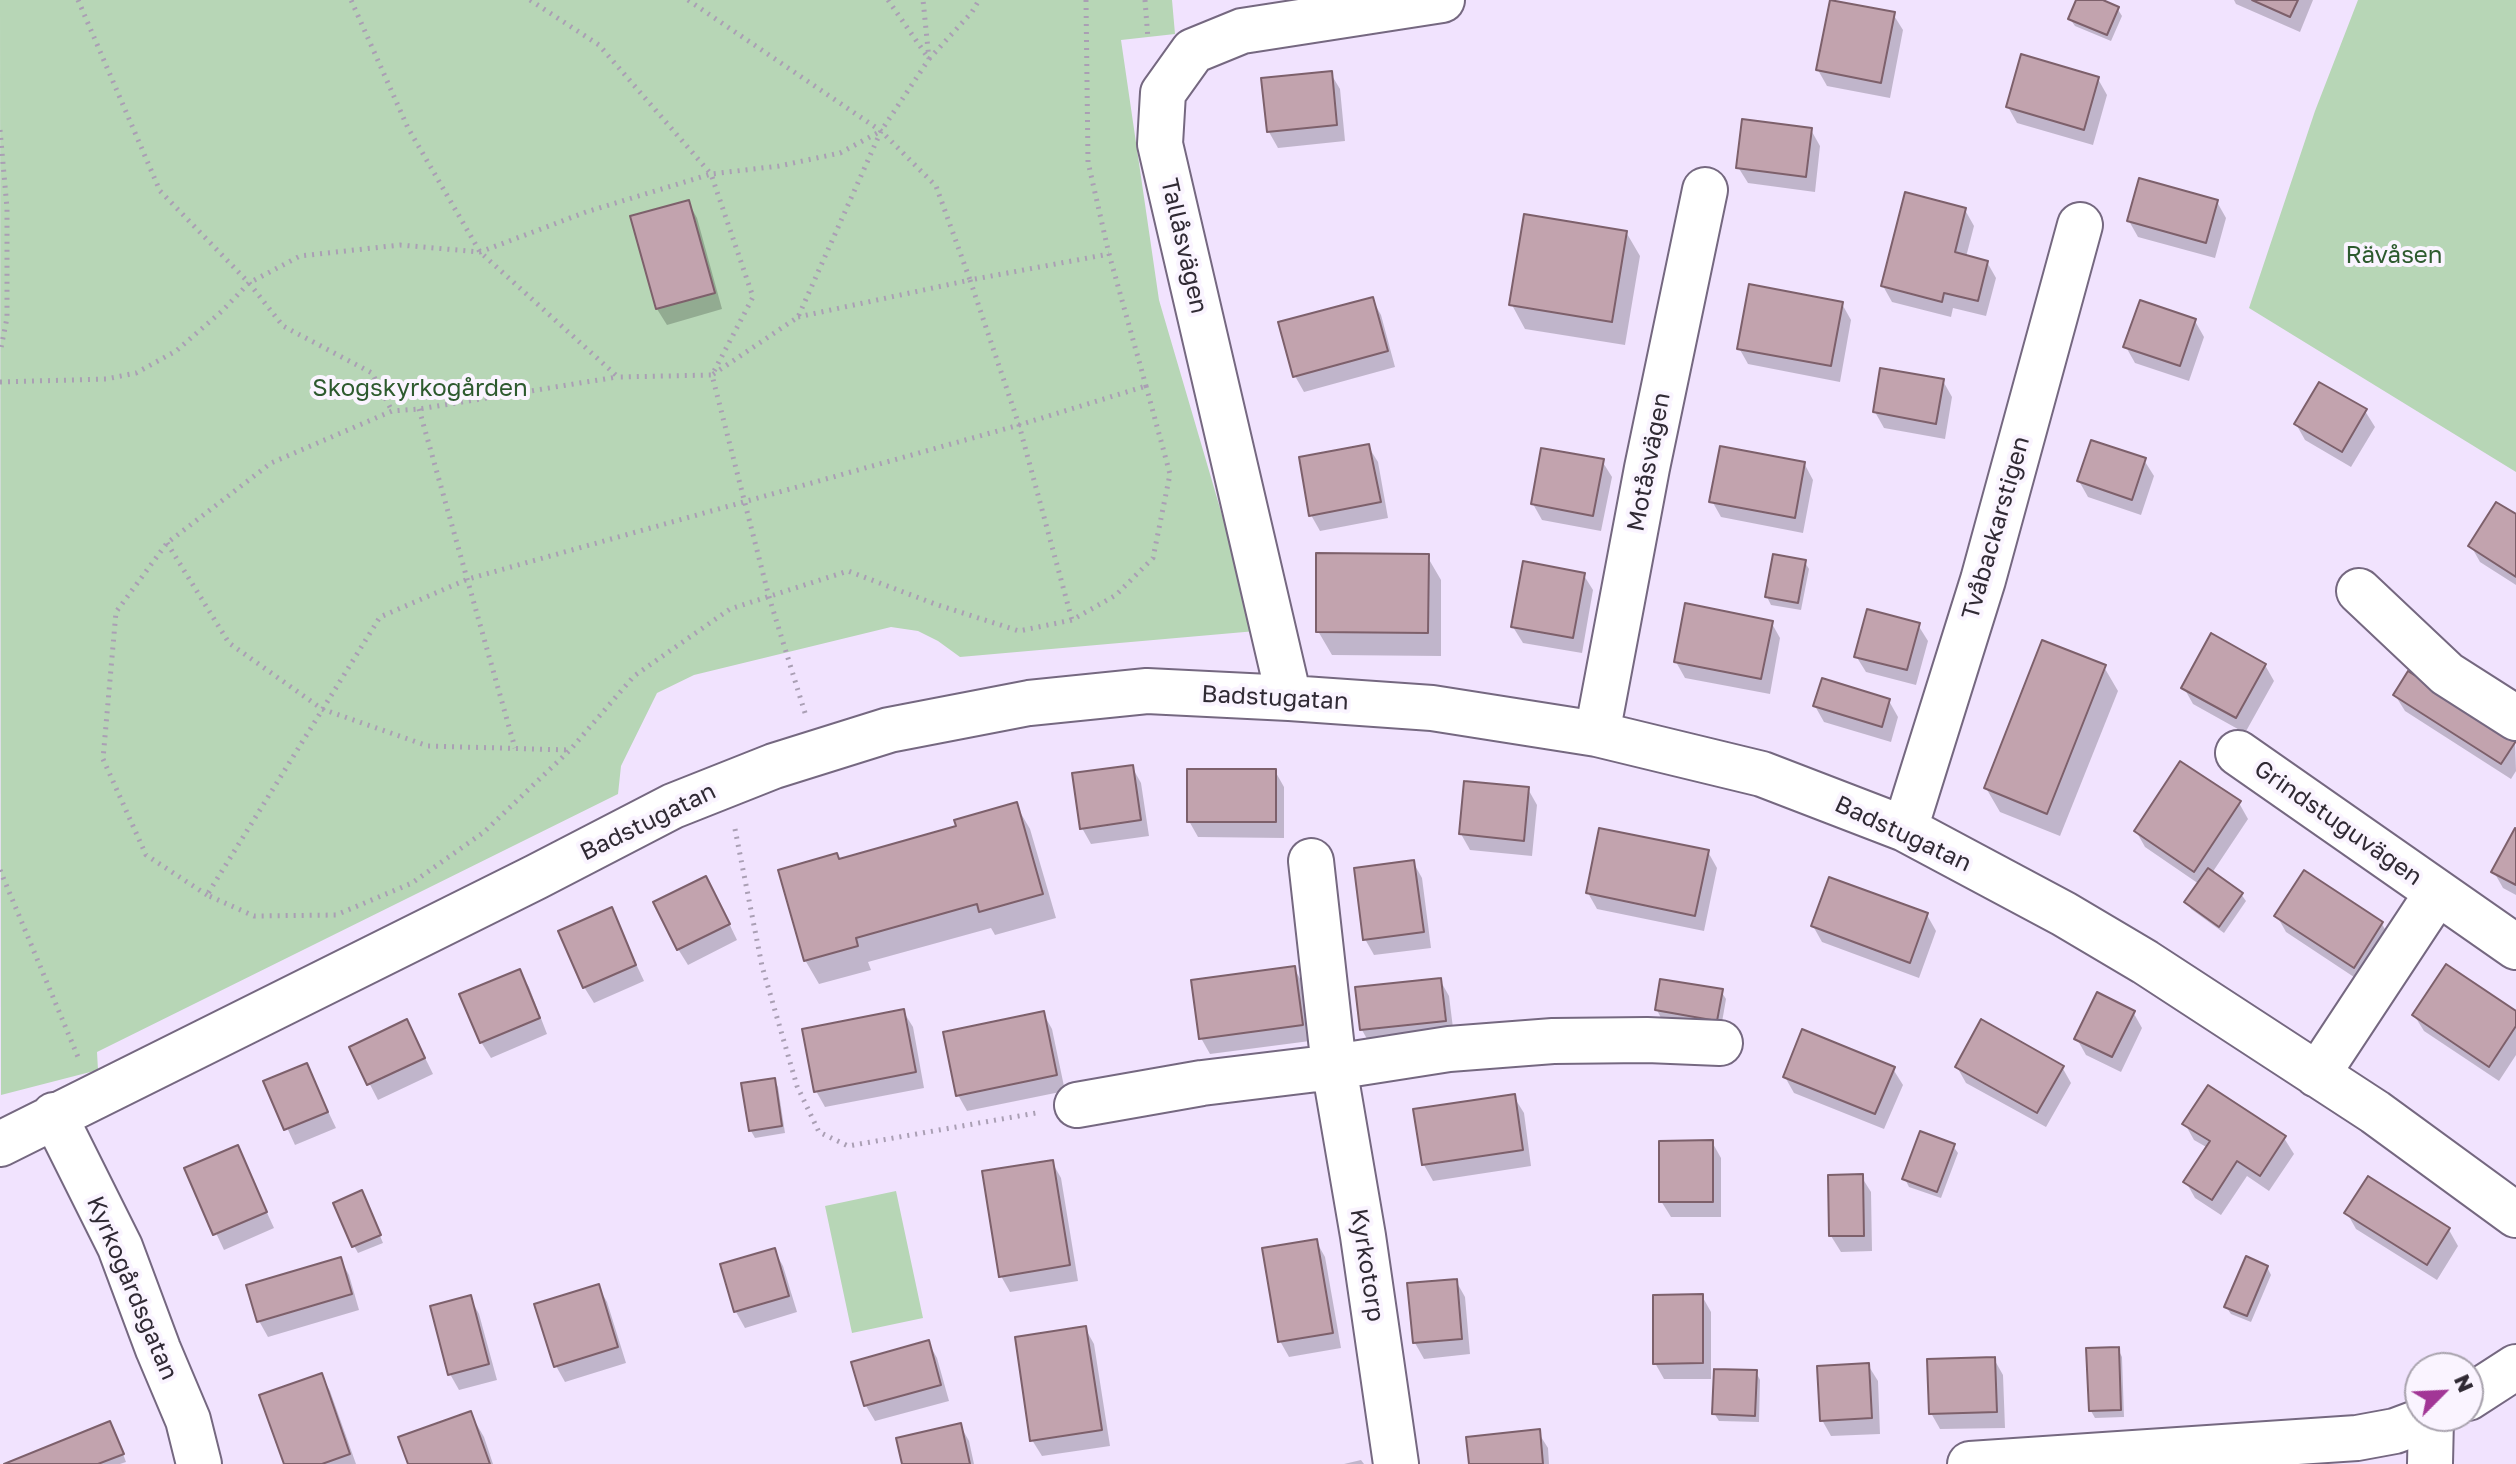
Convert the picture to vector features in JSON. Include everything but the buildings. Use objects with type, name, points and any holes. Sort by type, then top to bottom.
[{"type":"street","name":"Tallåsvägen","points":[[1289,698],[1160,144],[1163,93],[1193,51],[1242,31],[1442,0]]},
{"type":"street","name":"Motåsvägen","points":[[1597,734],[1647,468],[1705,190]]},
{"type":"street","name":"Tvåbackarstigen","points":[[1905,829],[1983,580],[2080,225]]},
{"type":"street","points":[[2359,591],[2447,674],[2516,718]]},
{"type":"street","name":"Badstugatan","points":[[0,1144],[673,806],[774,766],[889,730],[1029,703],[1147,691],[1432,708],[1597,734],[1762,774],[1905,829],[2064,914],[2145,962],[2375,1112],[2508,1206],[2516,1215]]},
{"type":"street","name":"Grindstuguvägen","points":[[2238,753],[2516,947]]},
{"type":"street","name":"Kyrkotorp","points":[[1311,861],[1334,1067],[1363,1236],[1396,1464]]},
{"type":"street","name":"Grindstuguvägen","points":[[2317,1075],[2437,893]]},
{"type":"street","points":[[1077,1105],[1202,1083],[1449,1049],[1553,1041],[1720,1043]]},
{"type":"street","name":"Kyrkogårdsgatan","points":[[54,1115],[120,1247],[188,1420],[199,1464]]},
{"type":"street","points":[[2484,1387],[2516,1367]]},
{"type":"street","points":[[1970,1464],[2357,1438],[2404,1427]]},
{"type":"street","points":[[2430,1464],[2439,1432]]},
{"type":"path","points":[[78,0],[160,191],[249,283],[283,326],[372,373],[392,411]]},
{"type":"path","points":[[351,0],[408,128],[480,252],[618,377]]},
{"type":"path","points":[[530,0],[599,45],[711,174],[753,297],[712,375],[769,597],[807,718]]},
{"type":"path","points":[[688,0],[881,131],[936,186],[1019,425],[1072,620]]},
{"type":"path","points":[[888,0],[929,59]]},
{"type":"path","points":[[923,0],[929,59]]},
{"type":"path","points":[[798,317],[881,131],[929,59],[972,12],[979,0]]},
{"type":"path","points":[[1086,0],[1088,162],[1109,254],[1170,474],[1153,558],[1116,595],[1072,620],[1019,631],[848,571],[730,609],[634,676],[570,750],[484,832],[412,883],[336,915],[254,916],[207,895],[146,855],[103,759],[116,612],[167,543],[271,463],[392,411],[618,377],[712,375],[798,317],[1109,254]]},
{"type":"path","points":[[0,130],[7,208],[7,318],[0,353]]},
{"type":"path","points":[[0,382],[94,380],[136,373],[176,351],[249,283],[300,256],[400,245],[480,252],[586,212],[711,174],[779,166],[840,153],[881,131]]},
{"type":"path","points":[[207,895],[380,617],[468,579],[1019,425],[1146,386]]},
{"type":"path","points":[[419,409],[515,748]]},
{"type":"path","points":[[167,543],[229,643],[322,709],[428,746],[570,750]]},
{"type":"path","points":[[744,778],[754,805],[735,829],[762,966],[797,1086],[819,1132],[848,1146],[1077,1105]]},
{"type":"path","points":[[0,870],[83,1069]]},
{"type":"green space","name":"Skogskyrkogården","points":[[0,0],[1172,0],[1175,34],[1121,40],[1159,300],[1256,631],[960,657],[918,631],[891,627],[694,675],[657,693],[621,766],[618,794],[97,1052],[98,1070],[1,1095]]},
{"type":"green space","name":"Rävåsen","points":[[2358,0],[2516,0],[2516,472],[2249,308],[2315,111]]},
{"type":"green space","points":[[896,1191],[923,1318],[852,1333],[825,1206]]}]
